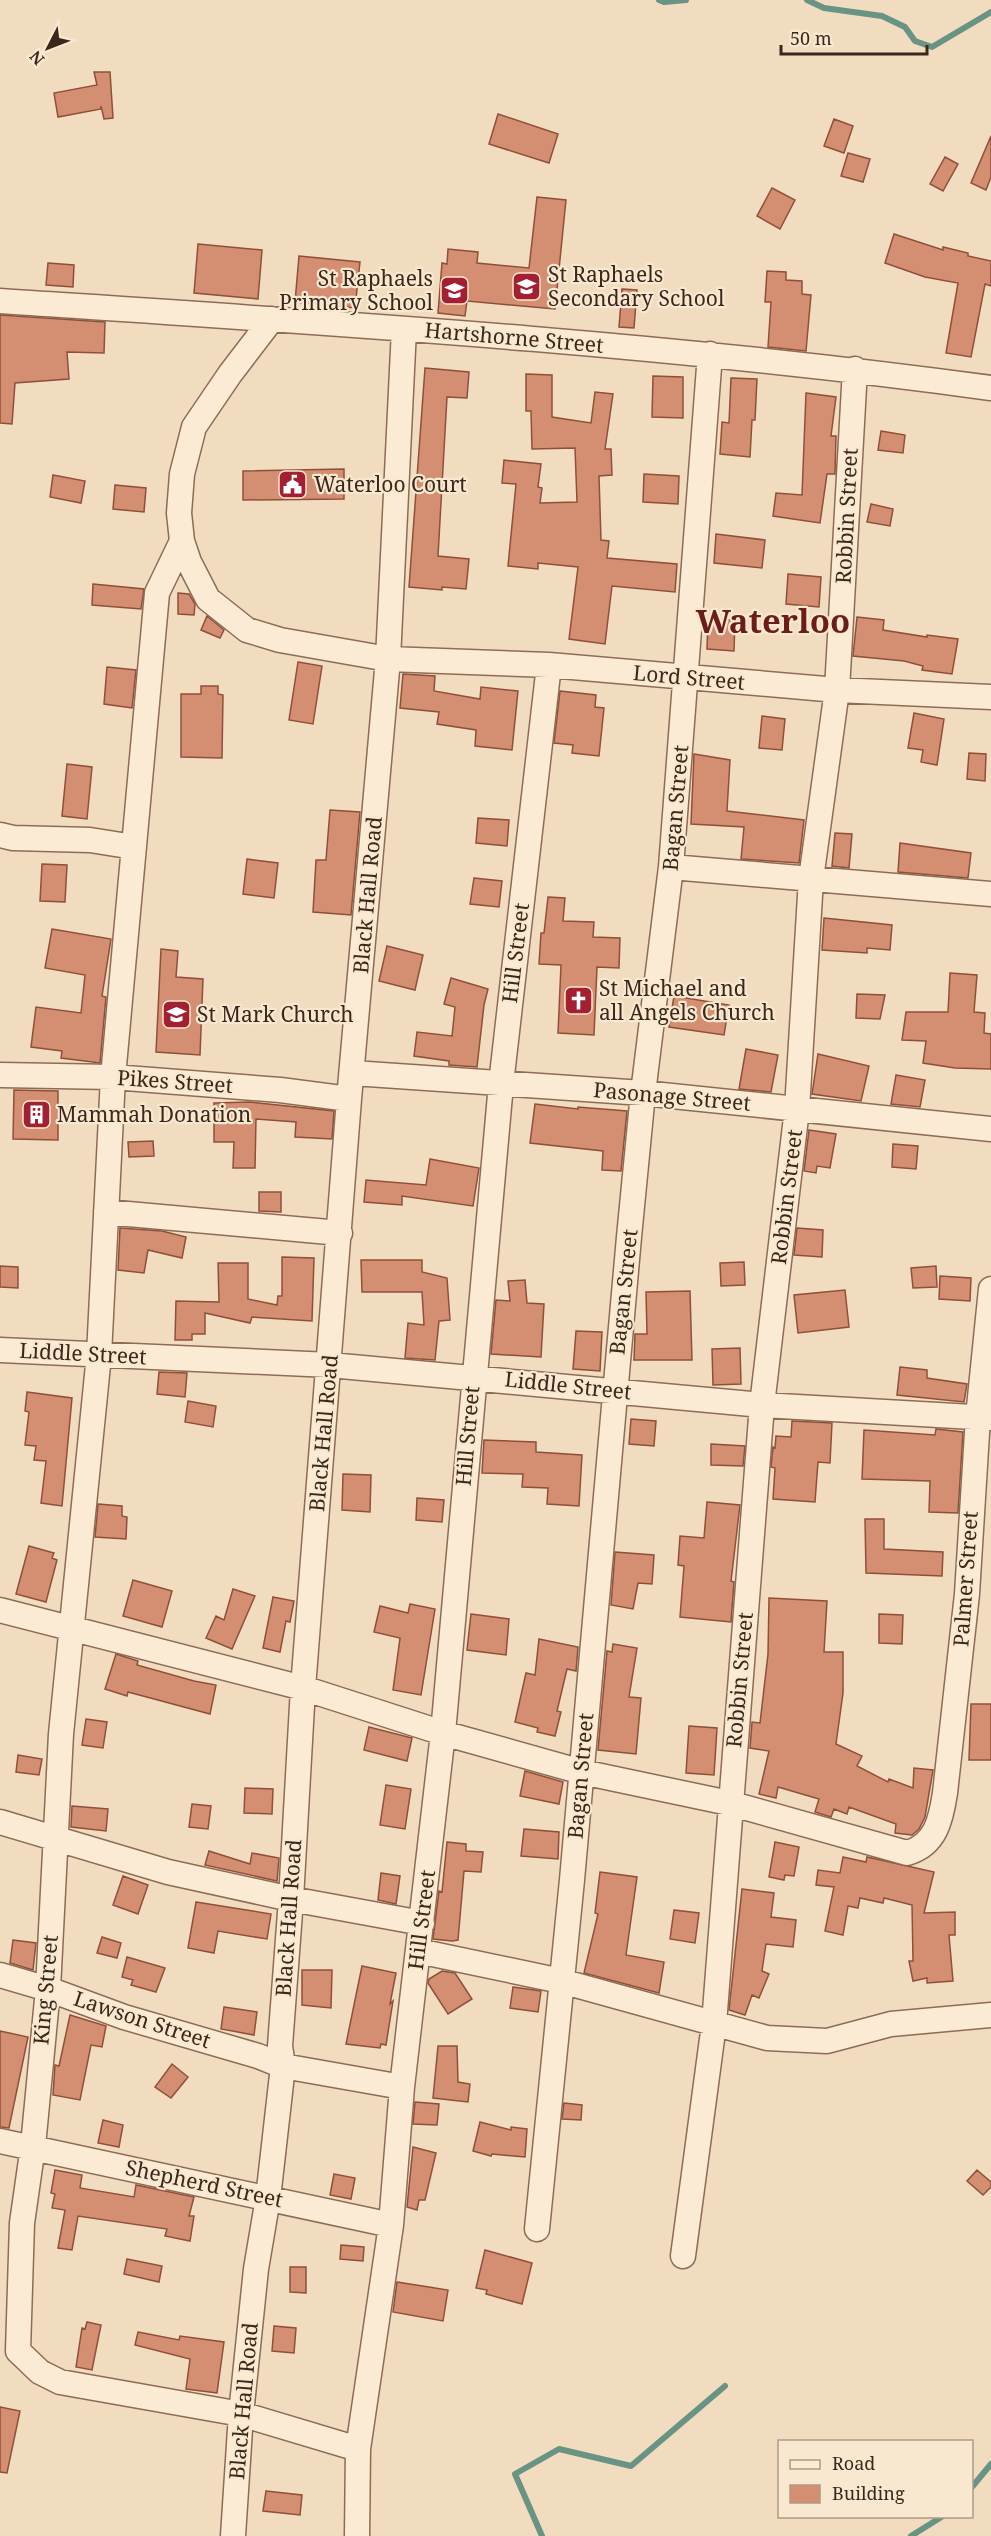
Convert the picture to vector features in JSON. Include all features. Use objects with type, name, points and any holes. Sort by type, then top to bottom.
[{"type":"street","name":"Hartshorne Street","points":[[0,301],[272,319],[710,354],[855,369],[991,388]]},
{"type":"street","name":"Lord Street","points":[[272,319],[230,374],[194,427],[182,474],[179,513],[182,541],[189,562],[208,599],[247,630],[280,640],[388,659],[549,665],[837,690],[991,697]]},
{"type":"street","name":"Black Hall Road","points":[[233,2536],[241,2414],[256,2269],[268,2198],[283,2066],[280,2046],[303,1688],[349,1099],[388,659],[404,329]]},
{"type":"street","name":"Bagan Street","points":[[537,2229],[582,1772],[614,1390],[644,1093],[671,867],[710,354]]},
{"type":"street","name":"Robbin Street","points":[[683,2256],[714,2024],[729,1803],[762,1406],[797,1109],[811,879],[837,690],[855,369]]},
{"type":"street","name":"King Street","points":[[182,541],[157,593],[113,1077],[99,1355],[61,1734],[48,1989],[33,2146],[22,2223],[18,2351],[40,2372],[60,2382],[241,2414]]},
{"type":"street","name":"Hill Street","points":[[357,2536],[358,2449],[391,2216],[402,2087],[443,1733],[473,1377],[501,1084],[549,665]]},
{"type":"street","points":[[0,835],[13,838],[90,840],[134,847]]},
{"type":"street","points":[[671,867],[991,894]]},
{"type":"street","name":"Pasonage Street","points":[[352,1073],[644,1093],[991,1129]]},
{"type":"street","name":"Pikes Street","points":[[0,1075],[113,1077],[280,1090],[349,1099]]},
{"type":"street","points":[[106,1212],[339,1233]]},
{"type":"street","name":"Palmer Street","points":[[729,1803],[907,1853],[919,1850],[933,1836],[942,1812],[967,1594],[984,1418],[991,1289]]},
{"type":"street","name":"Liddle Street","points":[[0,1350],[330,1365],[614,1390],[762,1406],[984,1418]]},
{"type":"street","points":[[0,1610],[303,1688],[443,1733],[582,1772],[729,1803]]},
{"type":"street","points":[[0,1822],[168,1872],[291,1899],[422,1923]]},
{"type":"street","points":[[418,1951],[561,1981],[767,2038],[827,2041],[891,2024],[991,2015]]},
{"type":"street","name":"Lawson Street","points":[[0,1975],[48,1989],[124,2017],[258,2056],[283,2066],[402,2087]]},
{"type":"street","name":"Shepherd Street","points":[[0,2141],[33,2146],[268,2198],[391,2216]]},
{"type":"street","points":[[241,2414],[358,2449]]},
{"type":"building","points":[[94,72],[110,72],[113,118],[104,119],[101,106],[101,109],[58,117],[54,93],[97,85]]},
{"type":"building","points":[[498,114],[558,134],[549,163],[489,144]]},
{"type":"building","points":[[834,119],[853,126],[844,153],[824,146]]},
{"type":"building","points":[[991,136],[991,177],[986,190],[971,183]]},
{"type":"building","points":[[848,153],[870,159],[863,182],[841,176]]},
{"type":"building","points":[[945,157],[958,164],[943,191],[930,184]]},
{"type":"building","points":[[772,188],[795,200],[780,229],[757,216]]},
{"type":"building","points":[[537,197],[566,200],[555,309],[467,301],[465,316],[438,313],[442,263],[447,264],[448,249],[478,252],[477,263],[529,268]]},
{"type":"building","points":[[894,234],[943,250],[943,247],[991,261],[991,286],[985,284],[971,357],[946,353],[958,283],[925,277],[885,263]]},
{"type":"building","points":[[198,244],[262,250],[258,299],[194,293]]},
{"type":"building","points":[[299,256],[360,262],[355,308],[295,302]]},
{"type":"building","points":[[48,263],[74,265],[73,287],[46,285]]},
{"type":"building","points":[[767,271],[786,272],[786,280],[802,281],[802,294],[811,295],[806,351],[768,347],[771,302],[765,302]]},
{"type":"building","points":[[622,289],[637,290],[634,328],[619,327]]},
{"type":"building","points":[[0,315],[105,322],[104,353],[67,352],[69,379],[15,383],[12,424],[0,423]]},
{"type":"building","points":[[425,368],[469,372],[467,398],[447,397],[438,556],[469,559],[466,589],[442,587],[442,590],[409,587]]},
{"type":"building","points":[[526,374],[552,375],[552,417],[591,423],[595,392],[613,394],[605,449],[611,449],[612,475],[599,476],[601,540],[609,541],[607,558],[677,564],[675,592],[612,586],[605,644],[569,639],[578,567],[538,563],[538,569],[508,566],[516,484],[502,483],[504,460],[541,464],[538,487],[542,488],[540,503],[577,502],[575,448],[532,449],[531,411],[526,411]]},
{"type":"building","points":[[653,376],[683,377],[683,418],[652,417]]},
{"type":"building","points":[[731,378],[757,379],[750,457],[720,454],[722,422],[729,423]]},
{"type":"building","points":[[806,393],[836,397],[831,436],[836,436],[835,474],[827,474],[820,523],[773,516],[776,493],[802,495]]},
{"type":"building","points":[[881,431],[905,435],[903,453],[878,450]]},
{"type":"building","name":"Waterloo Court","points":[[344,469],[344,499],[243,500],[243,471]]},
{"type":"building","points":[[644,474],[679,476],[678,504],[643,502]]},
{"type":"building","points":[[53,475],[85,481],[81,503],[50,497]]},
{"type":"building","points":[[115,485],[146,488],[144,512],[113,509]]},
{"type":"building","points":[[871,504],[893,509],[890,526],[867,522]]},
{"type":"building","points":[[716,534],[765,540],[762,568],[714,563]]},
{"type":"building","points":[[788,574],[821,577],[819,607],[786,604]]},
{"type":"building","points":[[93,584],[144,589],[141,609],[92,605]]},
{"type":"building","points":[[178,593],[189,594],[195,604],[194,615],[178,614]]},
{"type":"building","points":[[207,616],[224,630],[220,638],[201,630]]},
{"type":"building","points":[[857,617],[884,620],[883,630],[958,639],[952,674],[922,670],[923,666],[904,661],[853,656]]},
{"type":"building","points":[[708,619],[735,620],[734,651],[707,649]]},
{"type":"building","points":[[298,662],[322,666],[313,724],[289,720]]},
{"type":"building","points":[[107,667],[136,670],[132,708],[104,704]]},
{"type":"building","points":[[403,674],[435,676],[434,691],[480,699],[481,687],[518,691],[512,750],[475,746],[476,730],[437,724],[439,712],[400,708]]},
{"type":"building","points":[[201,686],[218,686],[218,694],[223,695],[222,758],[181,757],[181,694],[201,694]]},
{"type":"building","points":[[560,691],[596,695],[595,707],[604,708],[599,756],[572,753],[573,745],[554,743]]},
{"type":"building","points":[[914,713],[944,719],[937,765],[921,762],[923,750],[908,748]]},
{"type":"building","points":[[762,716],[785,719],[782,750],[759,748]]},
{"type":"building","points":[[969,753],[986,754],[985,781],[967,779]]},
{"type":"building","points":[[694,754],[730,760],[727,811],[804,820],[799,863],[741,859],[744,827],[691,824]]},
{"type":"building","points":[[67,764],[92,767],[87,819],[62,816]]},
{"type":"building","points":[[330,810],[360,812],[351,915],[313,912],[316,860],[326,860]]},
{"type":"building","points":[[478,818],[509,820],[507,846],[476,843]]},
{"type":"building","points":[[835,833],[852,834],[849,868],[832,866]]},
{"type":"building","points":[[900,843],[971,853],[968,878],[898,872]]},
{"type":"building","points":[[247,859],[278,863],[274,898],[243,894]]},
{"type":"building","points":[[42,864],[67,865],[65,902],[40,901]]},
{"type":"building","points":[[474,878],[502,881],[499,907],[470,904]]},
{"type":"building","name":"St Michael and all Angels Church","points":[[548,897],[565,898],[563,921],[594,922],[593,937],[620,938],[619,968],[597,967],[594,1035],[558,1033],[561,965],[539,964],[541,933],[544,933]]},
{"type":"building","points":[[824,918],[892,925],[890,950],[867,948],[867,953],[822,950]]},
{"type":"building","points":[[52,929],[111,939],[102,996],[106,997],[100,1063],[61,1058],[62,1051],[31,1047],[36,1007],[81,1013],[85,975],[45,968]]},
{"type":"building","points":[[387,946],[423,955],[415,990],[379,981]]},
{"type":"building","name":"St Mark Church","points":[[161,949],[178,951],[176,977],[203,979],[200,1055],[156,1052]]},
{"type":"building","points":[[950,973],[977,975],[974,1012],[985,1013],[984,1033],[991,1034],[991,1069],[955,1068],[923,1063],[926,1041],[902,1040],[906,1012],[948,1012]]},
{"type":"building","points":[[451,978],[488,989],[477,1067],[449,1065],[449,1061],[414,1056],[417,1032],[452,1036],[455,1007],[444,1004]]},
{"type":"building","points":[[857,994],[885,995],[880,1019],[856,1018]]},
{"type":"building","points":[[674,996],[729,1005],[724,1035],[669,1027]]},
{"type":"building","points":[[746,1049],[778,1055],[771,1092],[739,1089]]},
{"type":"building","points":[[818,1054],[869,1066],[861,1101],[812,1094]]},
{"type":"building","points":[[896,1075],[925,1080],[920,1107],[891,1104]]},
{"type":"building","name":"Mammah Donation","points":[[14,1090],[58,1091],[58,1140],[13,1139]]},
{"type":"building","points":[[250,1102],[334,1111],[332,1139],[295,1137],[296,1122],[256,1119],[255,1168],[233,1168],[234,1142],[214,1142],[214,1103]]},
{"type":"building","points":[[535,1104],[627,1111],[621,1171],[602,1170],[603,1151],[530,1143]]},
{"type":"building","points":[[809,1130],[836,1134],[830,1168],[817,1166],[816,1173],[804,1171]]},
{"type":"building","points":[[153,1141],[154,1156],[129,1157],[128,1142]]},
{"type":"building","points":[[893,1144],[918,1146],[916,1169],[892,1167]]},
{"type":"building","points":[[430,1159],[479,1168],[473,1206],[402,1196],[402,1205],[364,1202],[366,1180],[426,1185]]},
{"type":"building","points":[[259,1192],[281,1192],[281,1212],[259,1211]]},
{"type":"building","points":[[120,1228],[162,1231],[186,1237],[182,1258],[148,1250],[144,1273],[118,1270]]},
{"type":"building","points":[[797,1228],[823,1230],[822,1257],[794,1255]]},
{"type":"building","points":[[282,1257],[314,1258],[312,1321],[252,1317],[250,1323],[205,1313],[205,1334],[192,1334],[192,1340],[175,1340],[176,1301],[219,1302],[218,1263],[248,1263],[248,1299],[277,1305],[278,1296],[282,1296]]},
{"type":"building","points":[[361,1260],[422,1260],[422,1272],[447,1278],[450,1320],[439,1321],[435,1360],[405,1358],[408,1323],[424,1325],[422,1292],[362,1292]]},
{"type":"building","points":[[744,1262],[745,1285],[721,1286],[720,1263]]},
{"type":"building","points":[[0,1266],[18,1267],[18,1288],[0,1287]]},
{"type":"building","points":[[936,1266],[937,1287],[913,1288],[911,1268]]},
{"type":"building","points":[[940,1276],[971,1278],[970,1301],[939,1299]]},
{"type":"building","points":[[525,1280],[527,1303],[544,1304],[541,1357],[491,1354],[496,1300],[510,1301],[508,1281]]},
{"type":"building","points":[[845,1290],[849,1327],[798,1333],[794,1295]]},
{"type":"building","points":[[690,1291],[692,1360],[634,1360],[635,1334],[647,1334],[646,1292]]},
{"type":"building","points":[[576,1331],[602,1332],[600,1371],[573,1369]]},
{"type":"building","points":[[740,1348],[741,1384],[713,1385],[712,1349]]},
{"type":"building","points":[[900,1367],[927,1370],[927,1378],[967,1384],[964,1402],[897,1395]]},
{"type":"building","points":[[159,1372],[187,1373],[185,1397],[157,1394]]},
{"type":"building","points":[[27,1392],[72,1398],[62,1506],[41,1503],[46,1461],[34,1460],[36,1446],[25,1445],[29,1412],[25,1411]]},
{"type":"building","points":[[188,1401],[216,1406],[213,1427],[185,1422]]},
{"type":"building","points":[[631,1419],[656,1421],[654,1446],[629,1444]]},
{"type":"building","points":[[792,1421],[832,1423],[830,1463],[818,1462],[815,1502],[773,1499],[775,1468],[771,1467],[773,1447],[775,1448],[776,1436],[791,1437]]},
{"type":"building","points":[[936,1429],[963,1432],[958,1513],[929,1512],[930,1481],[862,1479],[864,1430],[935,1435]]},
{"type":"building","points":[[484,1440],[536,1442],[536,1452],[582,1455],[579,1506],[547,1504],[548,1488],[522,1487],[523,1474],[482,1473]]},
{"type":"building","points":[[711,1444],[745,1446],[743,1466],[711,1465]]},
{"type":"building","points":[[343,1474],[371,1475],[370,1512],[342,1510]]},
{"type":"building","points":[[417,1498],[444,1500],[442,1522],[416,1520]]},
{"type":"building","points":[[707,1502],[740,1505],[731,1581],[734,1582],[731,1622],[680,1617],[684,1566],[678,1565],[680,1536],[704,1538]]},
{"type":"building","points":[[98,1504],[122,1506],[122,1516],[127,1517],[126,1539],[95,1537]]},
{"type":"building","points":[[865,1519],[884,1519],[884,1549],[943,1552],[942,1576],[866,1573]]},
{"type":"building","points":[[29,1546],[54,1553],[52,1558],[57,1560],[46,1602],[16,1594]]},
{"type":"building","points":[[615,1552],[654,1555],[652,1584],[638,1583],[633,1609],[611,1605]]},
{"type":"building","points":[[133,1580],[172,1591],[162,1627],[123,1616]]},
{"type":"building","points":[[233,1589],[255,1596],[232,1649],[206,1638],[216,1616],[224,1620]]},
{"type":"building","points":[[273,1597],[294,1601],[290,1622],[286,1621],[280,1652],[263,1648]]},
{"type":"building","points":[[769,1598],[827,1601],[824,1652],[843,1652],[843,1693],[836,1744],[862,1756],[857,1766],[888,1782],[889,1779],[913,1788],[914,1768],[933,1770],[925,1817],[919,1829],[912,1835],[895,1833],[896,1824],[849,1807],[847,1814],[834,1809],[831,1817],[815,1812],[819,1799],[778,1787],[776,1798],[759,1794],[769,1751],[750,1748],[752,1722],[760,1723],[768,1654]]},
{"type":"building","points":[[410,1604],[435,1609],[421,1695],[393,1690],[400,1638],[374,1632],[380,1606],[408,1613]]},
{"type":"building","points":[[471,1614],[509,1619],[506,1655],[467,1650]]},
{"type":"building","points":[[879,1614],[903,1615],[902,1644],[879,1643]]},
{"type":"building","points":[[539,1639],[578,1647],[576,1671],[567,1669],[557,1711],[561,1712],[555,1736],[537,1732],[538,1728],[515,1722],[526,1673],[535,1675]]},
{"type":"building","points":[[613,1644],[637,1648],[629,1697],[641,1698],[636,1754],[598,1750],[607,1651],[612,1652]]},
{"type":"building","points":[[116,1654],[138,1661],[137,1665],[216,1685],[210,1714],[128,1692],[127,1696],[105,1689]]},
{"type":"building","points":[[971,1704],[991,1704],[991,1760],[969,1760]]},
{"type":"building","points":[[86,1719],[107,1722],[103,1748],[82,1745]]},
{"type":"building","points":[[689,1726],[717,1728],[714,1775],[686,1773]]},
{"type":"building","points":[[369,1727],[412,1738],[407,1761],[364,1750]]},
{"type":"building","points":[[18,1755],[42,1759],[39,1775],[16,1772]]},
{"type":"building","points":[[525,1771],[563,1782],[559,1804],[520,1796]]},
{"type":"building","points":[[386,1785],[411,1789],[405,1829],[380,1825]]},
{"type":"building","points":[[245,1788],[273,1789],[272,1814],[244,1813]]},
{"type":"building","points":[[192,1804],[211,1806],[208,1829],[189,1827]]},
{"type":"building","points":[[72,1806],[108,1809],[106,1831],[71,1827]]},
{"type":"building","points":[[524,1829],[559,1832],[558,1859],[521,1856]]},
{"type":"building","points":[[447,1842],[466,1844],[466,1851],[483,1852],[481,1872],[464,1871],[458,1940],[452,1941],[433,1939],[439,1891],[442,1892]]},
{"type":"building","points":[[775,1842],[799,1847],[794,1876],[785,1875],[784,1880],[769,1877]]},
{"type":"building","points":[[209,1851],[250,1864],[252,1853],[279,1858],[277,1881],[205,1865]]},
{"type":"building","points":[[843,1857],[866,1862],[867,1857],[934,1872],[924,1913],[955,1912],[955,1935],[949,1935],[953,1981],[927,1983],[927,1978],[913,1981],[909,1961],[913,1961],[912,1905],[884,1898],[883,1903],[860,1898],[858,1908],[848,1906],[843,1935],[825,1931],[834,1887],[816,1885],[818,1870],[840,1873]]},
{"type":"building","points":[[600,1872],[637,1877],[626,1955],[664,1962],[659,1993],[584,1973],[598,1914],[595,1913]]},
{"type":"building","points":[[381,1873],[400,1876],[396,1904],[378,1900]]},
{"type":"building","points":[[123,1876],[148,1885],[138,1914],[113,1905]]},
{"type":"building","points":[[742,1889],[774,1893],[771,1917],[796,1920],[793,1947],[766,1944],[762,1971],[769,1974],[759,1998],[752,1995],[745,2015],[729,2010]]},
{"type":"building","points":[[196,1902],[271,1914],[267,1939],[218,1931],[214,1953],[188,1948]]},
{"type":"building","points":[[674,1910],[699,1913],[695,1943],[670,1939]]},
{"type":"building","points":[[102,1937],[121,1943],[117,1958],[97,1953]]},
{"type":"building","points":[[13,1940],[36,1943],[33,1970],[10,1963]]},
{"type":"building","points":[[127,1957],[165,1968],[156,1992],[131,1985],[133,1980],[122,1977]]},
{"type":"building","points":[[362,1966],[396,1973],[386,2045],[381,2044],[380,2048],[346,2044]]},
{"type":"building","points":[[302,1970],[332,1970],[331,2008],[302,2005]]},
{"type":"building","points":[[442,1971],[455,1973],[472,1999],[448,2014],[428,1983],[429,1979]]},
{"type":"building","points":[[513,1987],[541,1991],[538,2012],[510,2008]]},
{"type":"building","points":[[224,2007],[257,2012],[254,2035],[221,2029]]},
{"type":"building","points":[[70,2015],[106,2026],[102,2047],[91,2045],[80,2100],[53,2095],[55,2065],[59,2066]]},
{"type":"building","points":[[0,2031],[28,2037],[9,2128],[0,2127]]},
{"type":"building","points":[[438,2046],[457,2046],[458,2082],[470,2084],[468,2102],[433,2098]]},
{"type":"building","points":[[172,2064],[188,2077],[171,2098],[155,2087]]},
{"type":"building","points":[[415,2102],[439,2104],[437,2125],[413,2124]]},
{"type":"building","points":[[564,2103],[582,2105],[581,2120],[562,2119]]},
{"type":"building","points":[[103,2120],[123,2125],[119,2147],[98,2143]]},
{"type":"building","points":[[480,2122],[511,2130],[511,2127],[527,2129],[525,2157],[492,2154],[491,2156],[473,2151]]},
{"type":"building","points":[[413,2147],[436,2153],[425,2200],[419,2200],[417,2210],[407,2207]]},
{"type":"building","points":[[55,2170],[82,2175],[80,2188],[134,2197],[136,2185],[194,2197],[189,2216],[194,2216],[190,2241],[165,2236],[167,2229],[78,2216],[72,2250],[58,2248],[65,2210],[52,2208],[55,2194],[51,2193]]},
{"type":"building","points":[[977,2170],[991,2182],[991,2187],[983,2195],[967,2181]]},
{"type":"building","points":[[334,2174],[355,2178],[351,2199],[330,2195]]},
{"type":"building","points":[[341,2245],[364,2247],[363,2261],[340,2259]]},
{"type":"building","points":[[485,2250],[532,2263],[522,2304],[486,2294],[487,2290],[476,2288]]},
{"type":"building","points":[[127,2259],[162,2266],[159,2282],[124,2274]]},
{"type":"building","points":[[290,2267],[306,2267],[306,2293],[290,2292]]},
{"type":"building","points":[[397,2282],[448,2290],[443,2321],[393,2312]]},
{"type":"building","points":[[87,2322],[101,2325],[92,2370],[76,2367],[82,2328],[85,2329]]},
{"type":"building","points":[[274,2326],[296,2328],[294,2353],[272,2351]]},
{"type":"building","points":[[138,2332],[179,2340],[180,2336],[224,2342],[217,2393],[186,2389],[190,2359],[135,2345]]},
{"type":"building","points":[[0,2407],[20,2411],[7,2473],[0,2472]]},
{"type":"building","points":[[266,2491],[302,2495],[300,2515],[263,2511]]},
{"type":"waterway","points":[[659,0],[664,2],[686,0]]},
{"type":"waterway","points":[[807,0],[824,8],[882,16],[905,27],[915,41],[932,47],[991,12]]},
{"type":"waterway","points":[[542,2536],[515,2474],[559,2449],[631,2466],[725,2386]]},
{"type":"waterway","points":[[973,2486],[991,2464]]},
{"type":"waterway","points":[[911,2536],[940,2518]]},
{"type":"place","name":"St Raphaels Secondary School","points":[[527,287]]},
{"type":"place","name":"St Raphaels Primary School","points":[[454,291]]},
{"type":"place","name":"Waterloo Court","points":[[293,485]]},
{"type":"place","name":"St Michael and all Angels Church","points":[[578,1001]]},
{"type":"place","name":"St Mark Church","points":[[176,1015]]},
{"type":"place","name":"Mammah Donation","points":[[36,1115]]},
{"type":"district","name":"Waterloo","points":[[773,621]]}]
